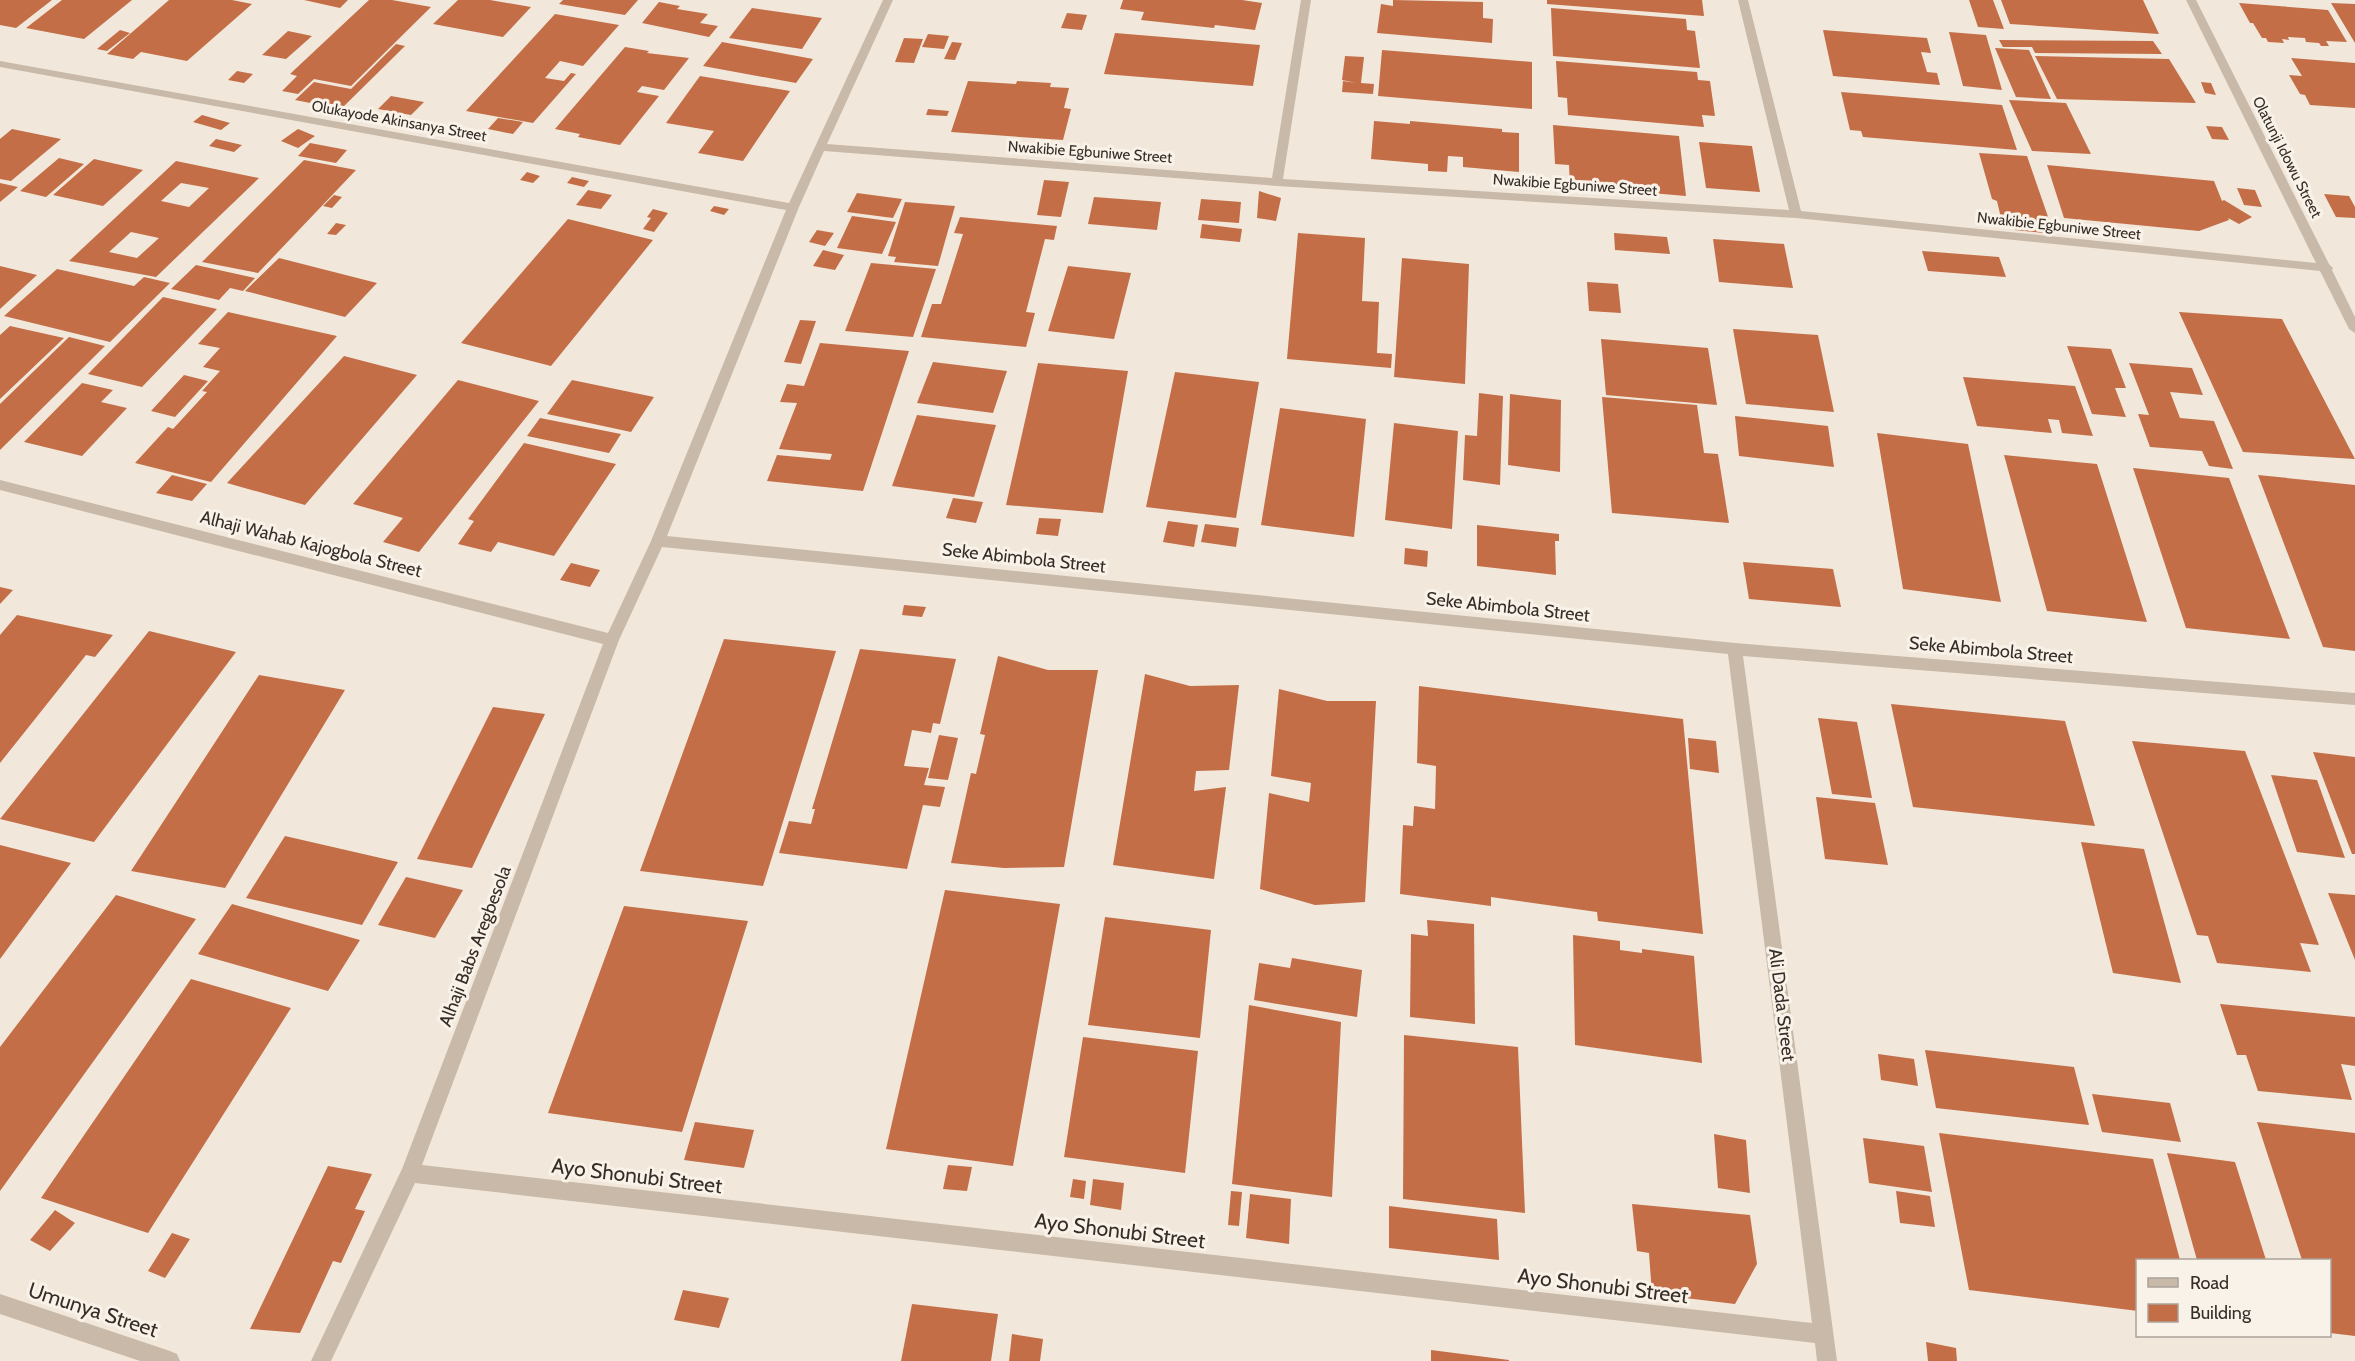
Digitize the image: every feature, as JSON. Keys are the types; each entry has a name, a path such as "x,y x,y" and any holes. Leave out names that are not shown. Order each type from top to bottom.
{"street":[{"name":"Alhaji Babs Aregbesola","path":"321,1361 410,1173 612,640 658,541 793,207 888,0"},
{"path":"1277,182 1306,0"},
{"path":"1743,0 1796,214"},
{"name":"Olatunji Idowu Street","path":"2191,0 2355,329"},
{"name":"Olukayode Akinsanya Street","path":"0,64 793,207"},
{"name":"Nwakibie Egbuniwe Street","path":"820,147 1277,182 1796,214 2326,268"},
{"name":"Alhaji Wahab Kajogbola Street","path":"0,485 612,640"},
{"name":"Seke Abimbola Street","path":"658,541 1736,649 2355,699"},
{"name":"Ali Dada Street","path":"1736,649 1827,1361"},
{"name":"Ayo Shonubi Street","path":"410,1173 1824,1334"},
{"name":"Umunya Street","path":"0,1304 170,1361"}],"building":[{"path":"0,0 52,0 16,28 0,25"},
{"path":"62,0 132,0 84,39 26,28"},
{"path":"169,0 232,0 252,4 187,61 141,52 133,59 107,54"},
{"path":"304,0 348,0 340,8"},
{"path":"369,0 392,0 431,7 351,86 314,79 298,94 282,91 297,76 290,74"},
{"path":"458,0 490,0 531,7 503,37 433,24"},
{"path":"563,0 638,0 625,15 559,4"},
{"path":"1123,0 1242,0 1262,3 1255,30 1141,20 1144,12 1120,9"},
{"path":"1393,0 1483,2 1483,18 1493,19 1492,43 1377,33 1381,4 1393,6"},
{"path":"1547,0 1702,0 1704,16 1547,4"},
{"path":"1969,0 1993,0 2004,29 1978,27"},
{"path":"2001,0 2143,0 2159,34 2010,24"},
{"path":"659,2 680,6 677,9 708,14 700,23 718,26 709,37 642,23"},
{"path":"2239,3 2328,10 2347,42 2326,41 2329,46 2321,46 2319,43 2306,42 2305,38 2288,37 2289,40 2282,39 2284,43 2268,42 2266,38 2262,38 2253,23 2250,23"},
{"path":"2331,3 2355,4 2355,43"},
{"path":"752,8 822,18 802,49 729,38"},
{"path":"1551,8 1686,19 1687,30 1695,31 1700,68 1553,56"},
{"path":"1067,13 1087,15 1082,30 1061,28"},
{"path":"555,14 619,25 583,66 560,61 545,78 564,81 571,73 576,74 533,123 466,111"},
{"path":"120,30 130,33 107,51 97,49"},
{"path":"1823,30 1927,38 1931,53 1921,52 1927,72 1937,73 1940,85 1833,76"},
{"path":"288,31 312,36 286,59 262,55"},
{"path":"1949,32 1986,35 2002,90 1963,86"},
{"path":"1115,33 1260,45 1253,86 1104,74"},
{"path":"928,34 949,36 944,49 922,47"},
{"path":"904,38 923,39 914,63 895,62"},
{"path":"1999,40 2153,41 2162,54 2035,53 2032,47 2003,47"},
{"path":"722,42 813,59 796,83 703,66"},
{"path":"952,42 962,43 955,60 944,59"},
{"path":"396,44 405,46 341,109 295,100 314,82 351,89"},
{"path":"625,47 649,51 647,53 689,58 664,90 642,86 637,92 659,96 620,145 578,137 580,134 555,129"},
{"path":"1995,48 2029,50 2051,99 2016,97"},
{"path":"1382,50 1532,62 1532,109 1378,96"},
{"path":"1345,56 1364,57 1361,83 1374,84 1373,94 1342,92 1343,81 1356,83 1342,80"},
{"path":"2035,56 2169,59 2196,103 2057,99"},
{"path":"2291,58 2355,63 2355,108 2310,105 2305,95 2300,94 2289,75 2302,76"},
{"path":"1556,61 1697,72 1698,80 1710,81 1715,116 1702,115 1704,127 1568,115 1567,98 1558,97"},
{"path":"237,71 253,74 244,83 228,80"},
{"path":"700,76 790,91 743,161 698,153 714,131 666,123"},
{"path":"968,81 1016,84 1017,81 1051,83 1050,87 1069,88 1064,108 1071,109 1063,140 951,132"},
{"path":"2201,82 2211,83 2216,95 2205,93"},
{"path":"1841,92 2002,105 2017,150 1863,137 1861,131 1850,130"},
{"path":"391,96 424,102 411,115 378,109"},
{"path":"2009,100 2066,103 2091,154 2032,151"},
{"path":"928,109 949,111 947,116 926,115"},
{"path":"202,115 230,123 221,130 193,122"},
{"path":"498,118 523,122 513,134 488,129"},
{"path":"1374,121 1410,124 1410,121 1502,129 1502,132 1519,133 1519,172 1463,167 1463,157 1448,156 1447,172 1428,171 1428,164 1371,159"},
{"path":"1553,125 1679,136 1686,196 1570,186 1569,165 1555,164"},
{"path":"2206,126 2222,127 2229,140 2212,139"},
{"path":"12,129 61,139 11,181 0,179 0,139"},
{"path":"298,129 315,136 298,148 281,141"},
{"path":"216,139 242,145 234,152 209,146"},
{"path":"1699,142 1752,146 1760,192 1706,188"},
{"path":"310,143 347,150 336,163 298,156"},
{"path":"1979,153 2027,156 2054,234 2015,230 2013,219 2001,218 1997,201 1992,199"},
{"path":"59,158 84,164 46,197 20,191"},
{"path":"94,159 143,170 103,206 53,195"},
{"path":"304,160 356,170 258,273 202,262"},
{"path":"176,161 259,178 156,277 69,261","holes":["181,183 209,188 189,207 161,201","131,232 159,238 137,258 109,252"]},
{"path":"2047,165 2214,181 2222,201 2224,200 2252,217 2239,224 2228,218 2229,220 2199,231 2064,218"},
{"path":"527,172 540,176 533,183 520,180"},
{"path":"572,177 589,181 584,187 567,183"},
{"path":"1044,180 1069,182 1061,217 1037,215"},
{"path":"0,183 18,187 0,202"},
{"path":"2237,188 2255,190 2262,207 2244,205"},
{"path":"588,190 612,195 601,209 576,205"},
{"path":"1259,191 1281,198 1276,221 1257,218"},
{"path":"857,193 902,199 893,218 847,212"},
{"path":"2324,194 2349,196 2355,207 2355,218 2336,217"},
{"path":"334,195 342,197 332,208 323,206"},
{"path":"1094,197 1161,202 1157,230 1088,224"},
{"path":"1201,199 1241,202 1239,223 1198,220"},
{"path":"905,202 955,206 938,266 894,262 896,257 888,256"},
{"path":"714,206 729,209 724,215 710,211"},
{"path":"653,209 668,213 654,232 643,229 651,218 647,217"},
{"path":"852,216 896,222 882,254 837,248"},
{"path":"960,217 1057,226 1054,240 1045,239 1026,312 1035,313 1026,347 921,337 932,304 941,304 963,234 954,233"},
{"path":"568,219 653,240 551,366 461,343"},
{"path":"336,223 346,225 336,235 327,234"},
{"path":"1202,224 1242,229 1240,242 1200,238"},
{"path":"817,230 834,233 825,246 809,242"},
{"path":"1298,233 1365,238 1362,301 1379,302 1377,353 1392,354 1391,368 1287,359"},
{"path":"1614,233 1667,237 1670,254 1615,250"},
{"path":"1713,239 1784,244 1793,288 1719,282"},
{"path":"823,250 844,255 835,270 813,266"},
{"path":"1922,251 1999,257 2006,277 1928,271"},
{"path":"279,258 377,283 345,317 245,291"},
{"path":"1402,258 1469,264 1465,384 1394,377"},
{"path":"871,263 936,269 913,337 845,331"},
{"path":"196,265 255,278 243,291 230,288 219,300 171,289"},
{"path":"0,266 37,275 0,309"},
{"path":"1068,266 1131,273 1114,339 1048,331"},
{"path":"57,269 134,286 144,277 170,283 110,342 4,316"},
{"path":"1587,282 1618,284 1621,313 1589,311"},
{"path":"163,297 217,309 142,387 88,374"},
{"path":"228,312 337,336 211,482 135,463 168,427 173,429 207,392 202,391 220,371 203,367 220,348 198,344"},
{"path":"2179,312 2282,319 2355,459 2243,452"},
{"path":"800,320 816,321 801,364 784,362"},
{"path":"10,326 64,338 0,399 0,335"},
{"path":"1733,329 1818,335 1834,412 1746,404"},
{"path":"69,337 105,346 0,450 0,404"},
{"path":"1601,339 1708,348 1717,405 1606,395"},
{"path":"820,343 909,351 863,491 767,481 777,455 830,460 832,454 779,449 797,403 780,402 787,384 804,386"},
{"path":"2067,346 2111,349 2126,388 2115,388 2126,417 2092,414"},
{"path":"344,356 417,375 305,505 227,483"},
{"path":"933,362 1007,371 993,413 917,403"},
{"path":"1038,363 1128,371 1103,513 1006,505"},
{"path":"2129,363 2192,368 2203,395 2170,392 2180,418 2214,421 2233,469 2209,466 2202,451 2150,447 2138,414 2149,415"},
{"path":"1175,372 1259,382 1236,518 1146,507"},
{"path":"184,375 208,381 175,417 151,411"},
{"path":"1963,377 2075,386 2093,436 2062,433 2059,420 2048,419 2052,433 1977,426"},
{"path":"458,380 539,401 419,552 383,542 403,518 353,504"},
{"path":"572,380 654,397 631,432 547,414"},
{"path":"82,383 113,390 101,402 127,408 82,456 24,442"},
{"path":"1479,393 1503,396 1500,485 1463,480 1465,435 1477,436"},
{"path":"1510,394 1561,400 1560,472 1508,465"},
{"path":"1602,397 1697,405 1704,453 1718,454 1729,523 1612,513"},
{"path":"1280,408 1366,419 1354,537 1261,525"},
{"path":"917,415 996,425 974,497 892,486"},
{"path":"1735,416 1828,426 1834,467 1739,456"},
{"path":"540,418 621,434 609,453 527,436"},
{"path":"1394,423 1458,431 1452,529 1385,520"},
{"path":"1877,433 1968,444 2001,602 1903,589"},
{"path":"524,443 616,464 554,556 498,542 491,552 458,544 474,521 468,519"},
{"path":"2004,455 2097,464 2147,622 2047,611"},
{"path":"2133,468 2229,478 2290,639 2186,628"},
{"path":"172,475 207,484 192,501 156,493"},
{"path":"2258,475 2355,485 2355,651 2323,647"},
{"path":"953,498 983,502 976,523 946,518"},
{"path":"1039,518 1061,519 1058,536 1036,534"},
{"path":"1168,521 1198,525 1194,547 1163,542"},
{"path":"1205,524 1239,528 1236,547 1201,542"},
{"path":"1477,525 1559,534 1559,541 1555,541 1556,575 1477,566"},
{"path":"1405,548 1428,551 1427,567 1404,564"},
{"path":"1743,562 1833,569 1841,607 1749,599"},
{"path":"571,563 600,570 590,587 560,580"},
{"path":"0,587 13,590 0,604"},
{"path":"904,605 926,607 922,617 902,615"},
{"path":"17,615 113,635 95,657 86,655 0,763 0,635"},
{"path":"149,631 236,652 94,842 0,819"},
{"path":"724,639 836,651 763,886 640,871"},
{"path":"860,649 956,659 940,724 933,723 931,733 912,730 904,766 929,768 924,785 945,787 940,807 923,805 907,869 779,853 789,821 811,824 815,809 812,809"},
{"path":"998,656 1048,670 1098,670 1064,867 1004,868 951,863 971,773 976,774 985,735 980,734"},
{"path":"1145,674 1190,686 1239,685 1229,770 1196,771 1194,791 1226,787 1214,879 1113,865"},
{"path":"259,675 345,690 225,888 131,871"},
{"path":"1419,686 1683,719 1703,934 1598,921 1597,912 1491,897 1491,906 1400,894 1403,825 1413,826 1414,806 1435,809 1436,766 1417,763"},
{"path":"1279,689 1327,701 1376,701 1365,902 1315,905 1260,889 1269,793 1309,802 1311,783 1271,776"},
{"path":"1891,704 2065,721 2095,826 1913,807"},
{"path":"493,707 545,714 472,868 417,859"},
{"path":"1818,718 1857,722 1872,798 1832,794"},
{"path":"939,735 958,738 948,780 928,778"},
{"path":"1688,738 1716,741 1719,773 1690,769"},
{"path":"2132,741 2245,751 2319,945 2300,943 2311,972 2217,963 2208,936 2197,935"},
{"path":"2313,752 2355,757 2355,854 2352,854"},
{"path":"2271,775 2317,780 2345,858 2297,852"},
{"path":"1816,797 1875,803 1888,865 1825,859"},
{"path":"285,836 398,862 362,925 246,898"},
{"path":"2081,842 2144,849 2181,983 2113,973"},
{"path":"0,845 71,863 0,959"},
{"path":"406,877 463,890 435,938 378,925"},
{"path":"945,890 1060,904 1013,1166 886,1149"},
{"path":"2328,893 2355,895 2355,960"},
{"path":"116,895 196,919 0,1191 0,1047"},
{"path":"232,904 360,940 328,991 198,954"},
{"path":"624,906 748,921 682,1132 548,1113"},
{"path":"1105,917 1211,930 1200,1038 1088,1025"},
{"path":"1427,920 1474,924 1475,1024 1410,1017 1411,934 1428,936"},
{"path":"1573,935 1620,941 1620,950 1642,953 1642,949 1694,956 1702,1063 1575,1045"},
{"path":"1292,958 1362,970 1357,1017 1254,1000 1259,963 1290,968"},
{"path":"191,979 291,1008 148,1233 41,1198"},
{"path":"2220,1004 2355,1017 2355,1066 2341,1064 2352,1100 2258,1091 2246,1055 2237,1055"},
{"path":"1249,1005 1341,1022 1332,1197 1232,1184"},
{"path":"1404,1035 1518,1047 1525,1213 1403,1199"},
{"path":"1083,1037 1198,1051 1185,1173 1064,1157"},
{"path":"1925,1050 2074,1067 2089,1125 1936,1108"},
{"path":"1878,1054 1914,1059 1918,1086 1881,1080"},
{"path":"2092,1094 2170,1103 2181,1142 2102,1132"},
{"path":"695,1122 754,1130 744,1168 684,1160"},
{"path":"2257,1122 2355,1133 2355,1336 2331,1333 2331,1259 2302,1259"},
{"path":"1939,1133 2153,1159 2180,1259 2136,1259 2136,1311 1969,1290"},
{"path":"1714,1134 1746,1140 1750,1193 1718,1188"},
{"path":"1863,1138 1924,1146 1932,1192 1869,1183"},
{"path":"2167,1153 2235,1162 2266,1259 2197,1259"},
{"path":"948,1165 972,1167 967,1191 943,1189"},
{"path":"328,1166 372,1174 355,1209 365,1211 341,1263 333,1261 300,1333 250,1329"},
{"path":"1073,1179 1086,1181 1084,1199 1070,1197"},
{"path":"1093,1179 1124,1183 1121,1210 1090,1205"},
{"path":"1231,1191 1242,1192 1239,1226 1228,1225"},
{"path":"1896,1191 1930,1196 1935,1227 1900,1223"},
{"path":"1250,1194 1291,1199 1289,1244 1246,1238"},
{"path":"1632,1204 1750,1215 1757,1264 1735,1304 1652,1294 1649,1253 1637,1251"},
{"path":"1389,1206 1497,1219 1499,1260 1389,1248"},
{"path":"55,1210 75,1223 50,1251 30,1240"},
{"path":"172,1233 190,1239 165,1278 148,1271"},
{"path":"683,1290 729,1298 719,1328 674,1320"},
{"path":"912,1304 998,1314 991,1361 901,1361"},
{"path":"1012,1334 1043,1339 1040,1361 1009,1361"},
{"path":"1926,1342 1956,1348 1957,1361 1928,1361"},
{"path":"1431,1350 1509,1360 1509,1361 1431,1361"}]}
